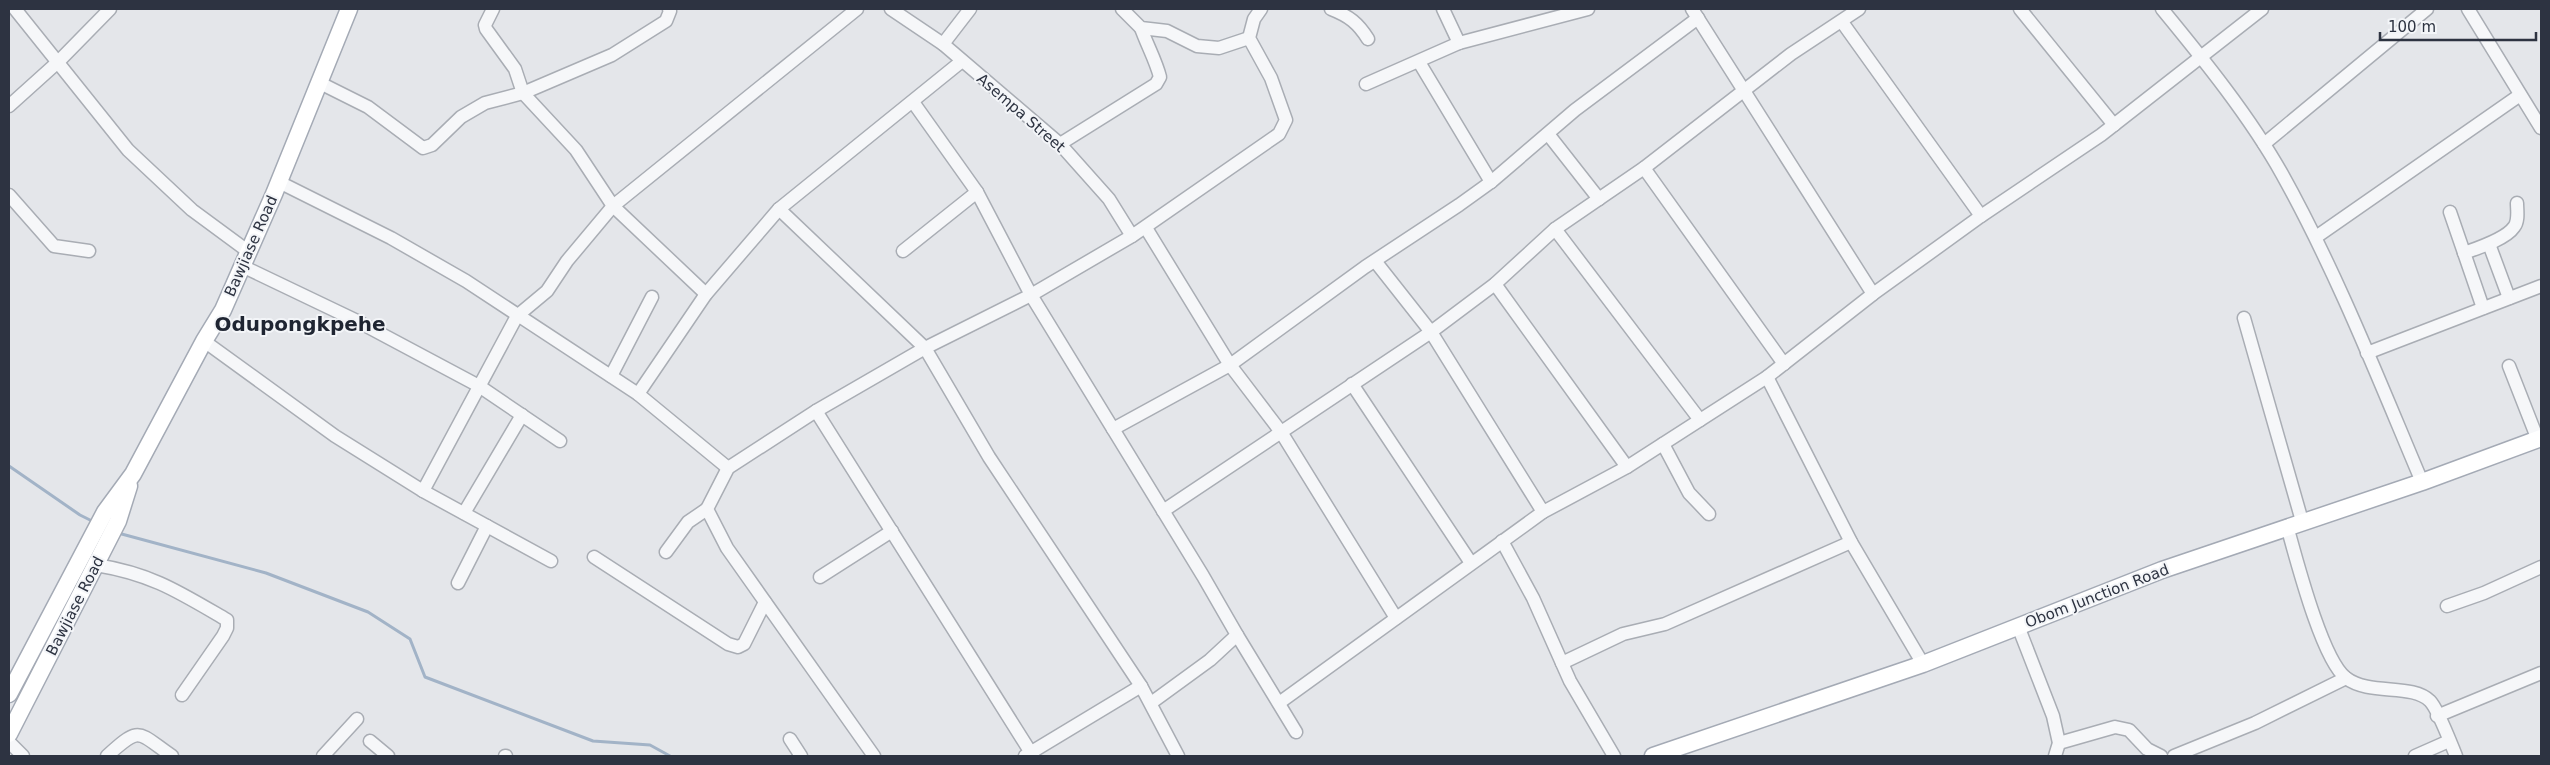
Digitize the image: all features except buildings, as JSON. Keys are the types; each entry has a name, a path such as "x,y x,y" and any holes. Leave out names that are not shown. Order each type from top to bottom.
{"main road":[{"name":"Bawjiase Road","path":"9,734 107,545 112,516 133,474 223,310 279,182 350,9"},
{"name":"Obom Junction Road","path":"1653,756 1923,664 2162,570 2422,482 2539,439"},
{"name":"Bawjiase Road","path":"9,694 93,533 112,516"}],"street":[{"path":"15,9 59,61 128,150 245,259 479,386 560,442"},
{"path":"9,106 59,61 110,9"},
{"path":"493,9 485,25 486,29 515,70 522,93 576,150 613,206 706,294"},
{"path":"320,83 368,107 423,148 432,145 462,116 485,103 522,93 612,55 666,21 669,9"},
{"path":"423,491 517,316 546,291 613,206 857,9"},
{"name":"Asempa Street","path":"891,9 943,44 1060,144 1109,199 1132,236"},
{"path":"943,44 970,9"},
{"path":"1060,144 1156,84 1160,77 1158,67 1150,54 1141,28 1122,9"},
{"path":"666,552 688,522 706,509 728,468 816,411 925,348 1031,295 1146,228 1278,134 1286,120 1271,78 1249,38 1254,19 1260,9"},
{"path":"1331,9 1347,15 1359,24 1368,39"},
{"path":"1443,9 1459,43"},
{"path":"1366,84 1459,43 1588,9"},
{"path":"1163,511 1432,332 1495,284 1555,228 1644,168 1791,54 1859,9"},
{"path":"2020,9 2114,125"},
{"path":"2162,9 2202,57 2264,144 2316,237 2329,262 2422,482"},
{"path":"1279,703 1543,512 1626,467 1767,377 1873,294 1980,216 2114,125 2262,9"},
{"path":"2264,144 2427,9"},
{"path":"2468,9 2541,128"},
{"path":"1113,429 1230,365 1375,261 1491,182 1575,110 1695,13 1873,294"},
{"path":"1842,22 1980,216"},
{"path":"1141,28 1167,31 1197,46 1218,48 1249,38"},
{"path":"638,394 706,294 779,209 962,61"},
{"path":"1418,62 1491,182"},
{"path":"2316,237 2520,95"},
{"path":"913,102 977,192 1031,295 1296,732"},
{"path":"1548,134 1599,199"},
{"path":"1644,168 1784,364"},
{"path":"279,182 391,238 466,281 638,394 728,468"},
{"path":"903,251 977,192"},
{"path":"10,198 54,246 89,251"},
{"path":"2464,253 2489,244 2514,227 2517,203"},
{"path":"779,209 925,348 989,457 1152,703 1178,756"},
{"path":"2450,212 2483,308"},
{"path":"1146,228 1230,365 1281,432 1396,618"},
{"path":"1555,228 1700,420"},
{"path":"2489,244 2509,298"},
{"path":"1375,261 1432,332 1543,512"},
{"path":"1495,284 1626,467"},
{"path":"2367,353 2541,286"},
{"path":"610,376 652,297"},
{"path":"2244,318 2294,524 2309,603 2336,666 2346,678 2362,686 2420,694 2431,702 2456,756"},
{"path":"204,342 335,436 423,491 551,561"},
{"path":"2509,366 2539,439"},
{"path":"1767,377 1851,542 1923,664"},
{"path":"1352,384 1471,563"},
{"path":"816,411 1030,755 1141,686"},
{"path":"464,513 522,414"},
{"path":"1663,444 1689,493 1709,514"},
{"path":"706,509 727,548 874,756"},
{"path":"458,583 487,526"},
{"path":"820,577 892,531"},
{"path":"1502,541 1533,598 1562,664 1614,756"},
{"path":"1562,664 1624,634 1665,624 1851,542"},
{"path":"594,557 728,644 738,647 744,644 765,602"},
{"path":"96,565 135,572 162,582 227,620 224,636 182,695"},
{"path":"2447,606 2484,593 2541,567"},
{"path":"2018,626 2053,716 2058,751 2115,727 2129,730 2147,750 2161,756"},
{"path":"1152,703 1210,660 1237,635"},
{"path":"2438,716 2541,673"},
{"path":"2174,756 2255,723 2346,678"},
{"path":"323,756 357,719"},
{"path":"107,756 129,736 135,734 142,736 172,756"},
{"path":"790,738 801,756"},
{"path":"370,741 388,756"},
{"path":"2415,756 2449,741"},
{"path":"9,742 23,756"}],"waterway":[{"path":"9,466 80,515 94,522"},
{"path":"118,533 266,573 368,612 410,639 425,677 593,741 650,745 670,756"}],"district":[{"name":"Odupongkpehe","path":"300,324"}]}
